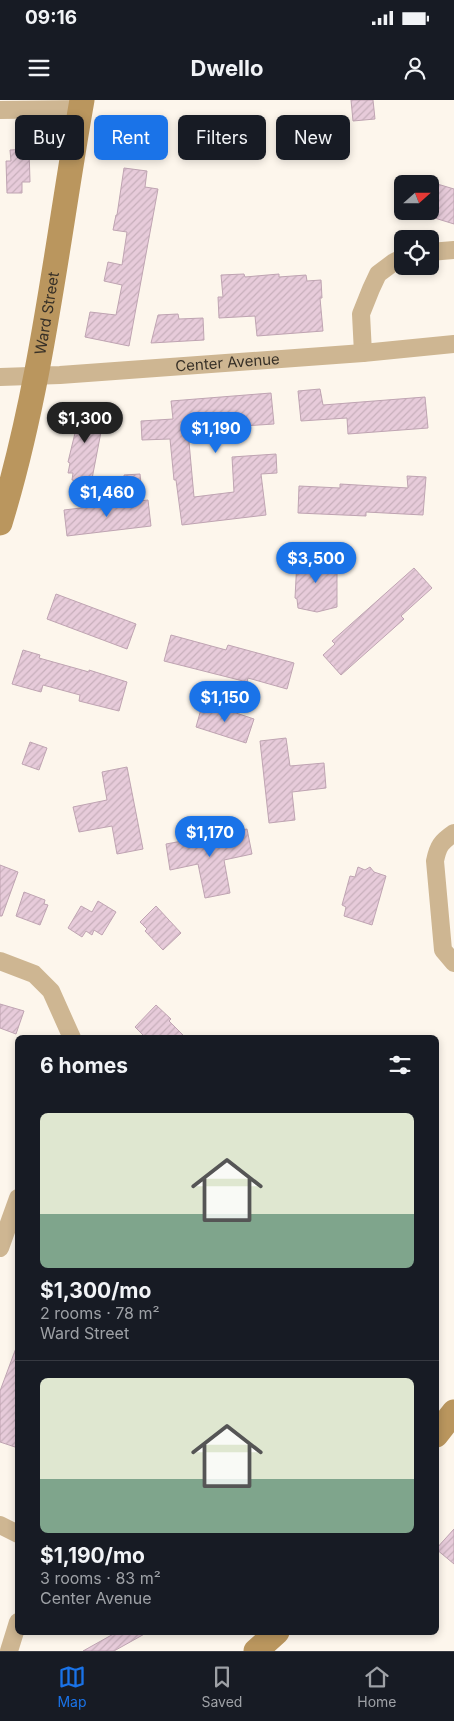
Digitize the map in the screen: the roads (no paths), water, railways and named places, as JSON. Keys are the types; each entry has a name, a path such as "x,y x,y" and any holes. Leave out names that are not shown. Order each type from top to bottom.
{"main road":[{"name":"Ward Street","path":"0,523 14,479 36,377 81,104"},
{"path":"439,1431 454,1412"},
{"path":"256,1651 274,1635"}],"street":[{"path":"0,110 81,104"},
{"path":"439,251 454,250"},
{"path":"363,353 361,314 378,274 394,262"},
{"name":"Center Avenue","path":"0,377 36,377 363,353 454,344"},
{"path":"454,833 444,839 438,847 435,861 443,950 454,963"},
{"path":"0,961 34,974 51,991 71,1035"},
{"path":"0,1248 15,1206"},
{"path":"0,1525 15,1532"},
{"path":"10,1651 15,1633"}]}
